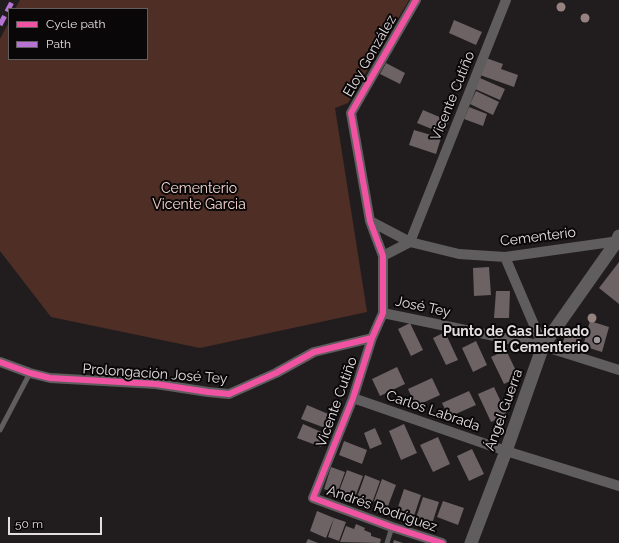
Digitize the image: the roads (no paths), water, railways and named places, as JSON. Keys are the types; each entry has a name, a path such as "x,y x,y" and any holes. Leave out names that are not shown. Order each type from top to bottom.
{"street":[{"name":"Eloy González","path":"370,221 351,113 416,0"},
{"name":"Vicente Cutiño","path":"410,242 506,0"},
{"name":"Cementerio","path":"370,221 410,242 459,254 505,257 618,240"},
{"name":"Vicente Cutiño","path":"313,498 353,398 372,338 383,313 383,256 370,221"},
{"name":"Ángel Guerra","path":"471,543 544,346 618,240"},
{"path":"383,256 410,242"},
{"path":"505,257 544,346"},
{"name":"José Tey","path":"383,313 544,346 619,370"},
{"name":"Prolongación José Tey","path":"0,362 30,373 50,378 156,384 229,394 276,373 314,352 372,338"},
{"name":"Carlos Labrada","path":"353,398 506,451 619,486"},
{"name":"Andrés Rodríguez","path":"313,498 392,527 442,543"}],"lane":[{"path":"0,430 30,373"},
{"path":"387,543 392,527"}],"place":[{"name":"Punto de Gas Licuado El Cementerio","path":"597,340"}],"park label":[{"name":"Cementerio Vicente Garcia","path":"199,198"}]}
